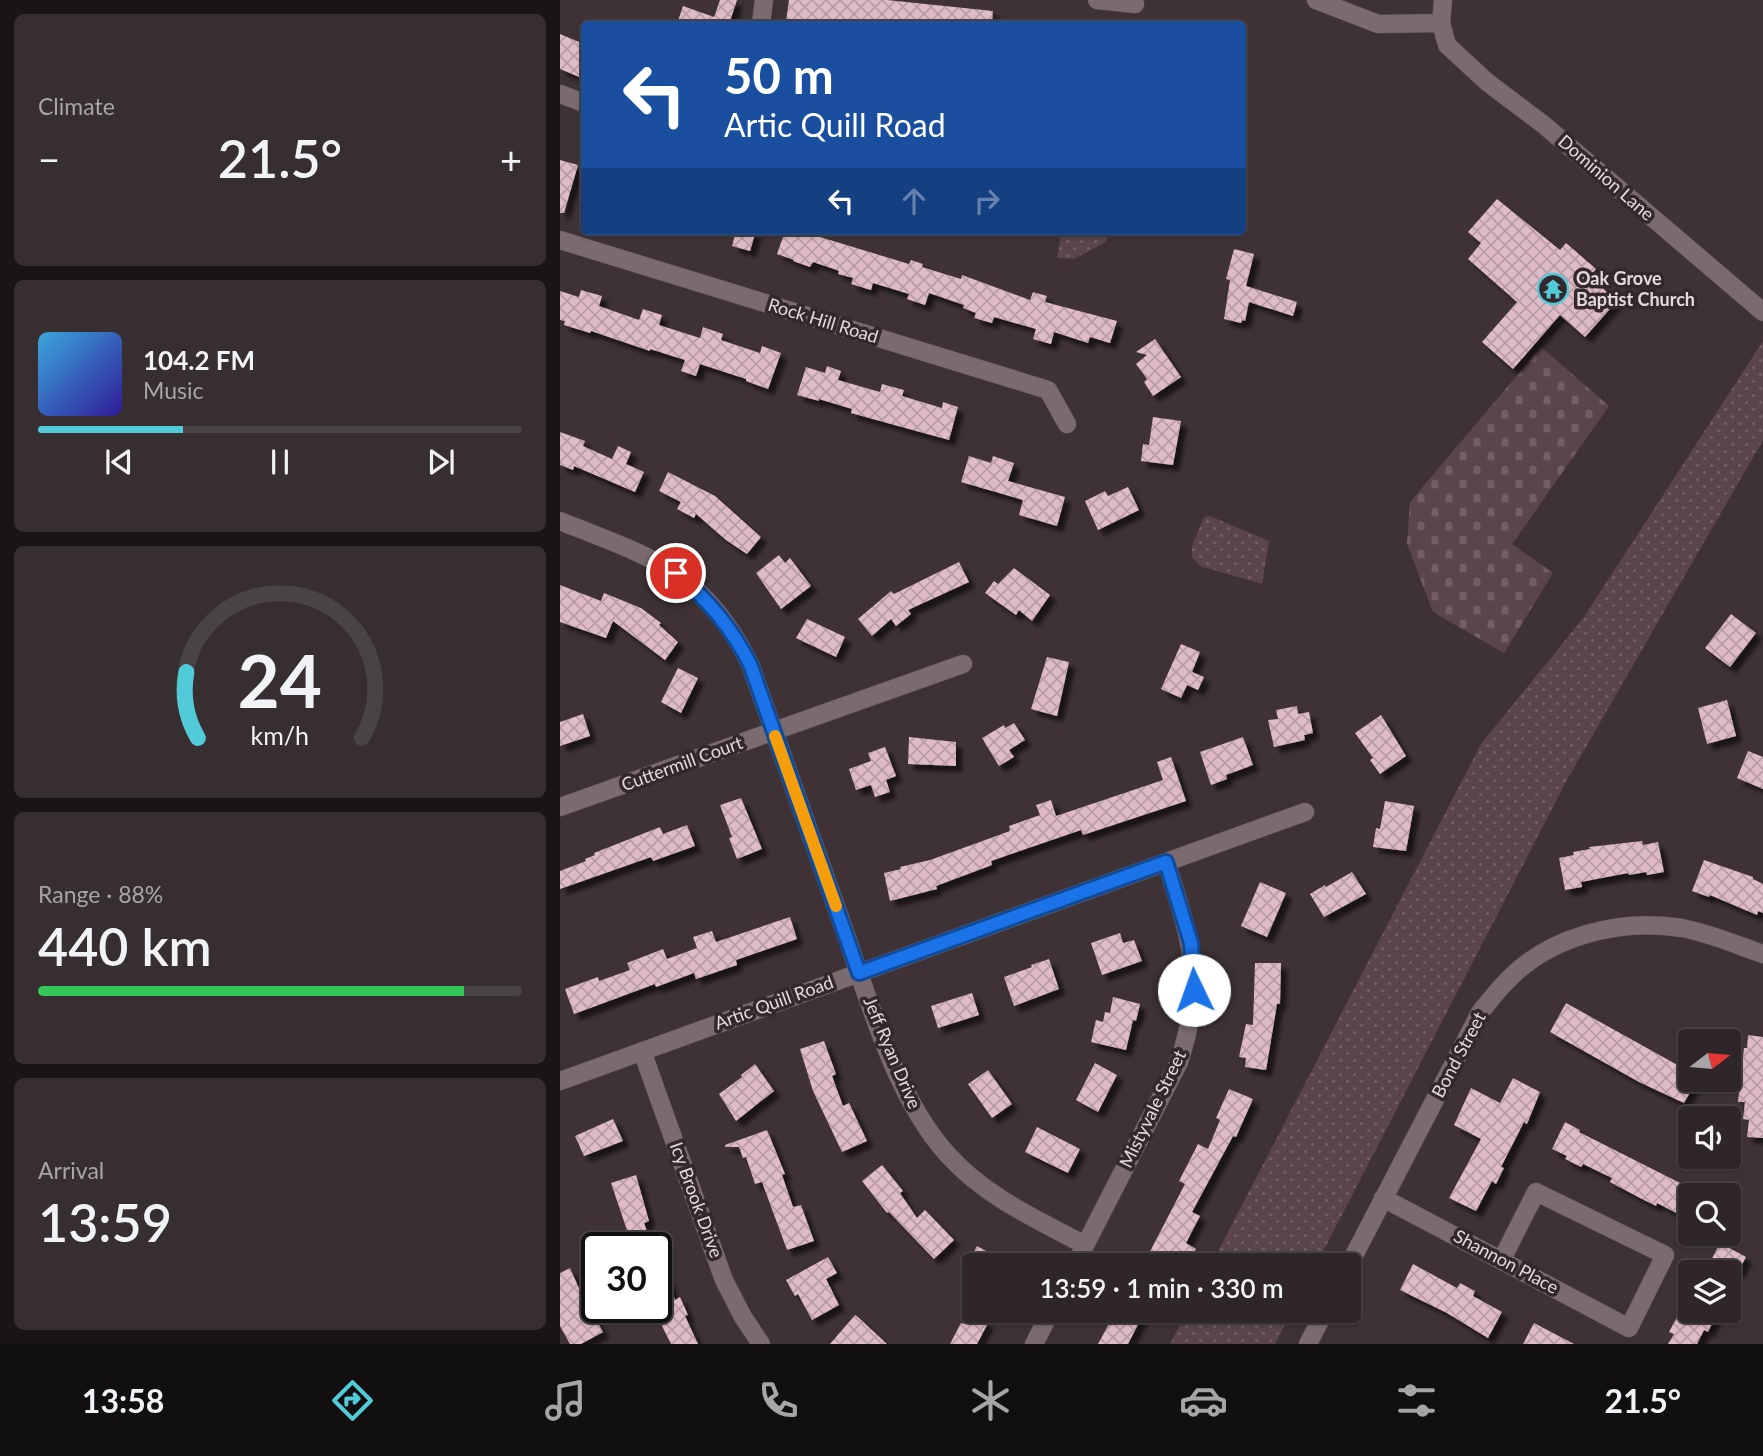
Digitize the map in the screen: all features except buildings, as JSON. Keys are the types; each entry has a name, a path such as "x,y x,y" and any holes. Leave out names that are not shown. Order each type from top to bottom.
{"street":[{"path":"761,21 764,0"},
{"path":"1097,0 1135,4"},
{"path":"1316,0 1378,24 1441,23 1443,0"},
{"name":"Dominion Lane","path":"1441,23 1447,45 1487,82 1544,125 1763,312"},
{"path":"560,94 581,102"},
{"name":"Rock Hill Road","path":"560,240 1048,390 1068,424"},
{"name":"Jeff Ryan Drive","path":"560,521 648,556 701,593 720,615 750,664 859,973 905,1093 924,1125 973,1180 1002,1201 1085,1245"},
{"name":"Cuttermill Court","path":"560,807 963,664"},
{"name":"Artic Quill Road","path":"560,1081 1305,812"},
{"name":"Mistyvale Street","path":"1081,1253 1179,1062 1188,1034 1194,975 1191,943 1166,862"},
{"name":"Bond Street","path":"1355,1253 1481,1011 1506,981 1529,962 1559,945 1620,926 1682,929 1763,954"},
{"name":"Icy Brook Drive","path":"642,1051 724,1280 761,1344"},
{"name":"Shannon Place","path":"1383,1198 1629,1328 1665,1255 1536,1192 1502,1259"},
{"path":"1034,1344 1045,1323"},
{"path":"1308,1344 1319,1323"}],"green space":[{"path":"1061,235 1107,235 1106,242 1074,259 1057,258"},
{"path":"1763,341 1763,440 1568,778 1322,1253 1217,1253 1481,744 1584,617"},
{"path":"1541,347 1609,406 1512,544 1553,573 1504,653 1433,612 1407,544 1410,502"},
{"path":"1210,516 1269,541 1262,584 1200,566 1192,557 1192,546 1204,517"},
{"path":"1181,1323 1286,1323 1275,1344 1170,1344"}],"slow traffic":[{"path":"775,736 836,906"}],"place":[{"name":"Oak Grove Baptist Church","path":"1553,289"}],"route":[{"path":"676,573 701,593 720,615 750,664 859,973 1166,862 1191,943 1194,990"}]}
